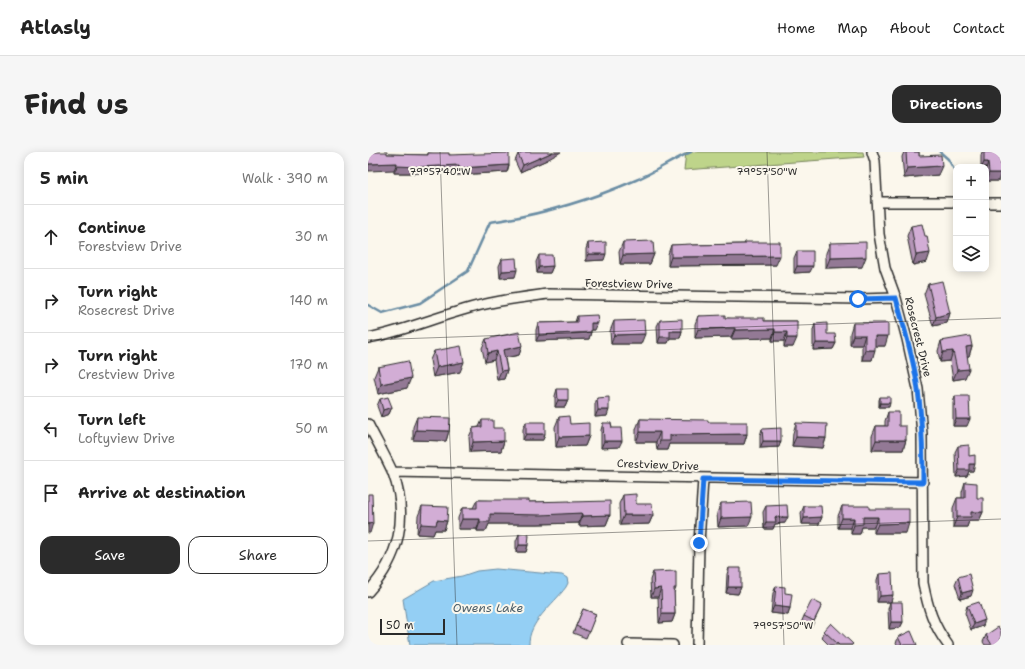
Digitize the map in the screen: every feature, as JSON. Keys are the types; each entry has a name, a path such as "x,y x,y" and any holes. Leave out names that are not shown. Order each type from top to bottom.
{"street":[{"name":"Rosecrest Drive","path":"872,152 875,161 879,234 885,268 896,298 918,389 922,434 923,583 932,619 938,632 948,645"},
{"path":"877,202 953,202"},
{"path":"989,203 1001,203"},
{"name":"Forestview Drive","path":"368,338 403,330 464,309 500,300 548,294 858,299 896,298"},
{"path":"368,424 392,472 400,503 400,521 397,542 391,559 384,572 368,592"},
{"name":"Crestview Drive","path":"392,472 923,482"},
{"path":"697,645 699,543 703,479"},
{"path":"628,644 673,645"}],"green space":[{"path":"686,152 863,152 864,157 684,170"}],"water":[{"name":"Owens Lake","path":"496,569 562,575 567,578 568,583 566,587 537,621 530,637 529,645 410,645 403,599 434,581 462,576 477,571"}],"building":[{"path":"368,152 428,155 428,153 449,153 449,155 509,153 509,165 459,168 459,165 418,167 397,166 397,163 368,164"},
{"path":"523,152 553,152 523,165 518,154"},
{"path":"906,152 919,152 919,156 941,155 942,166 907,168"},
{"path":"984,152 1000,152 1001,173 989,173 989,164 988,162 984,162"},
{"path":"922,224 925,236 927,236 930,253 916,255 911,226"},
{"path":"653,241 654,254 623,255 623,242"},
{"path":"606,242 606,254 589,254 588,243"},
{"path":"745,242 780,242 780,256 671,257 671,245 745,244"},
{"path":"866,242 866,257 830,258 830,243"},
{"path":"797,251 813,251 813,266 797,266"},
{"path":"539,255 552,255 553,266 539,267"},
{"path":"516,258 517,270 502,271 502,259"},
{"path":"942,281 950,313 936,317 928,284"},
{"path":"597,315 598,323 591,323 591,332 539,335 538,323 577,322 577,316"},
{"path":"725,315 725,318 764,318 764,321 797,321 797,338 787,338 787,332 775,332 775,329 698,329 698,316"},
{"path":"682,319 682,331 670,331 670,337 660,337 660,320"},
{"path":"644,320 645,334 614,335 614,321"},
{"path":"827,323 827,334 835,334 836,343 816,343 815,324"},
{"path":"853,323 888,323 888,336 875,336 875,350 865,350 865,335 853,335"},
{"path":"519,332 522,346 503,350 507,370 501,371 497,351 488,353 486,339"},
{"path":"970,336 972,346 966,347 969,369 957,370 953,351 943,352 941,341"},
{"path":"461,346 464,362 437,367 434,351"},
{"path":"408,361 411,378 381,384 378,367"},
{"path":"557,389 568,389 568,400 558,400"},
{"path":"955,396 969,396 970,419 956,419"},
{"path":"388,397 392,407 383,410 380,399"},
{"path":"609,397 609,410 598,410 597,398"},
{"path":"880,397 890,397 890,403 880,403"},
{"path":"888,412 899,412 899,426 906,426 906,440 876,440 876,426 888,426"},
{"path":"569,416 570,424 589,423 589,436 559,437 559,417"},
{"path":"417,417 450,418 449,431 416,430"},
{"path":"640,419 747,422 747,434 670,435 670,441 660,441 660,432 640,432"},
{"path":"482,420 493,420 493,428 504,428 504,441 473,442 473,428 482,427"},
{"path":"526,422 545,422 545,434 526,434"},
{"path":"603,423 611,423 612,428 621,428 622,441 604,441"},
{"path":"796,423 827,424 826,438 796,437"},
{"path":"781,428 781,441 763,441 762,429"},
{"path":"969,445 969,456 975,455 975,464 969,464 969,470 959,470 958,446"},
{"path":"965,482 977,483 977,498 983,498 983,512 971,512 971,517 957,517 957,498 965,498"},
{"path":"368,494 372,494 373,523 368,524"},
{"path":"636,494 636,504 652,504 653,515 624,515 623,495"},
{"path":"477,500 529,500 529,502 610,501 610,515 582,516 582,513 541,515 490,514 490,522 480,522 480,519 462,519 462,508 477,508"},
{"path":"751,502 752,517 721,518 721,503"},
{"path":"787,505 788,517 775,517 776,522 766,522 766,506"},
{"path":"422,506 448,507 447,521 437,520 436,525 421,524"},
{"path":"804,506 821,506 822,517 804,518"},
{"path":"842,506 869,506 869,509 909,509 909,523 878,524 878,517 863,517 863,524 854,525 854,518 842,518"},
{"path":"519,534 529,535 528,545 519,545"},
{"path":"729,568 741,568 741,587 728,587"},
{"path":"676,571 676,588 674,588 675,614 662,614 661,588 654,589 653,572"},
{"path":"892,573 893,595 880,596 879,574"},
{"path":"969,574 973,590 962,593 958,577"},
{"path":"776,586 785,587 785,593 792,594 790,608 774,606"},
{"path":"812,600 822,605 814,621 804,616"},
{"path":"890,602 902,602 903,622 891,622"},
{"path":"979,602 985,620 974,624 967,606"},
{"path":"583,609 596,614 589,632 576,626"},
{"path":"831,623 853,644 852,645 839,645 824,631"},
{"path":"998,627 1001,631 1001,645 992,645 986,635"},
{"path":"911,631 917,645 902,645 898,637"}],"waterway":[{"path":"368,305 382,313 420,303 468,271 490,222 546,211 601,194 643,177 691,152"},
{"path":"940,152 948,159 953,168"}],"route":[{"path":"699,543 703,479 923,482 922,434 918,389 896,298 858,299"}]}
